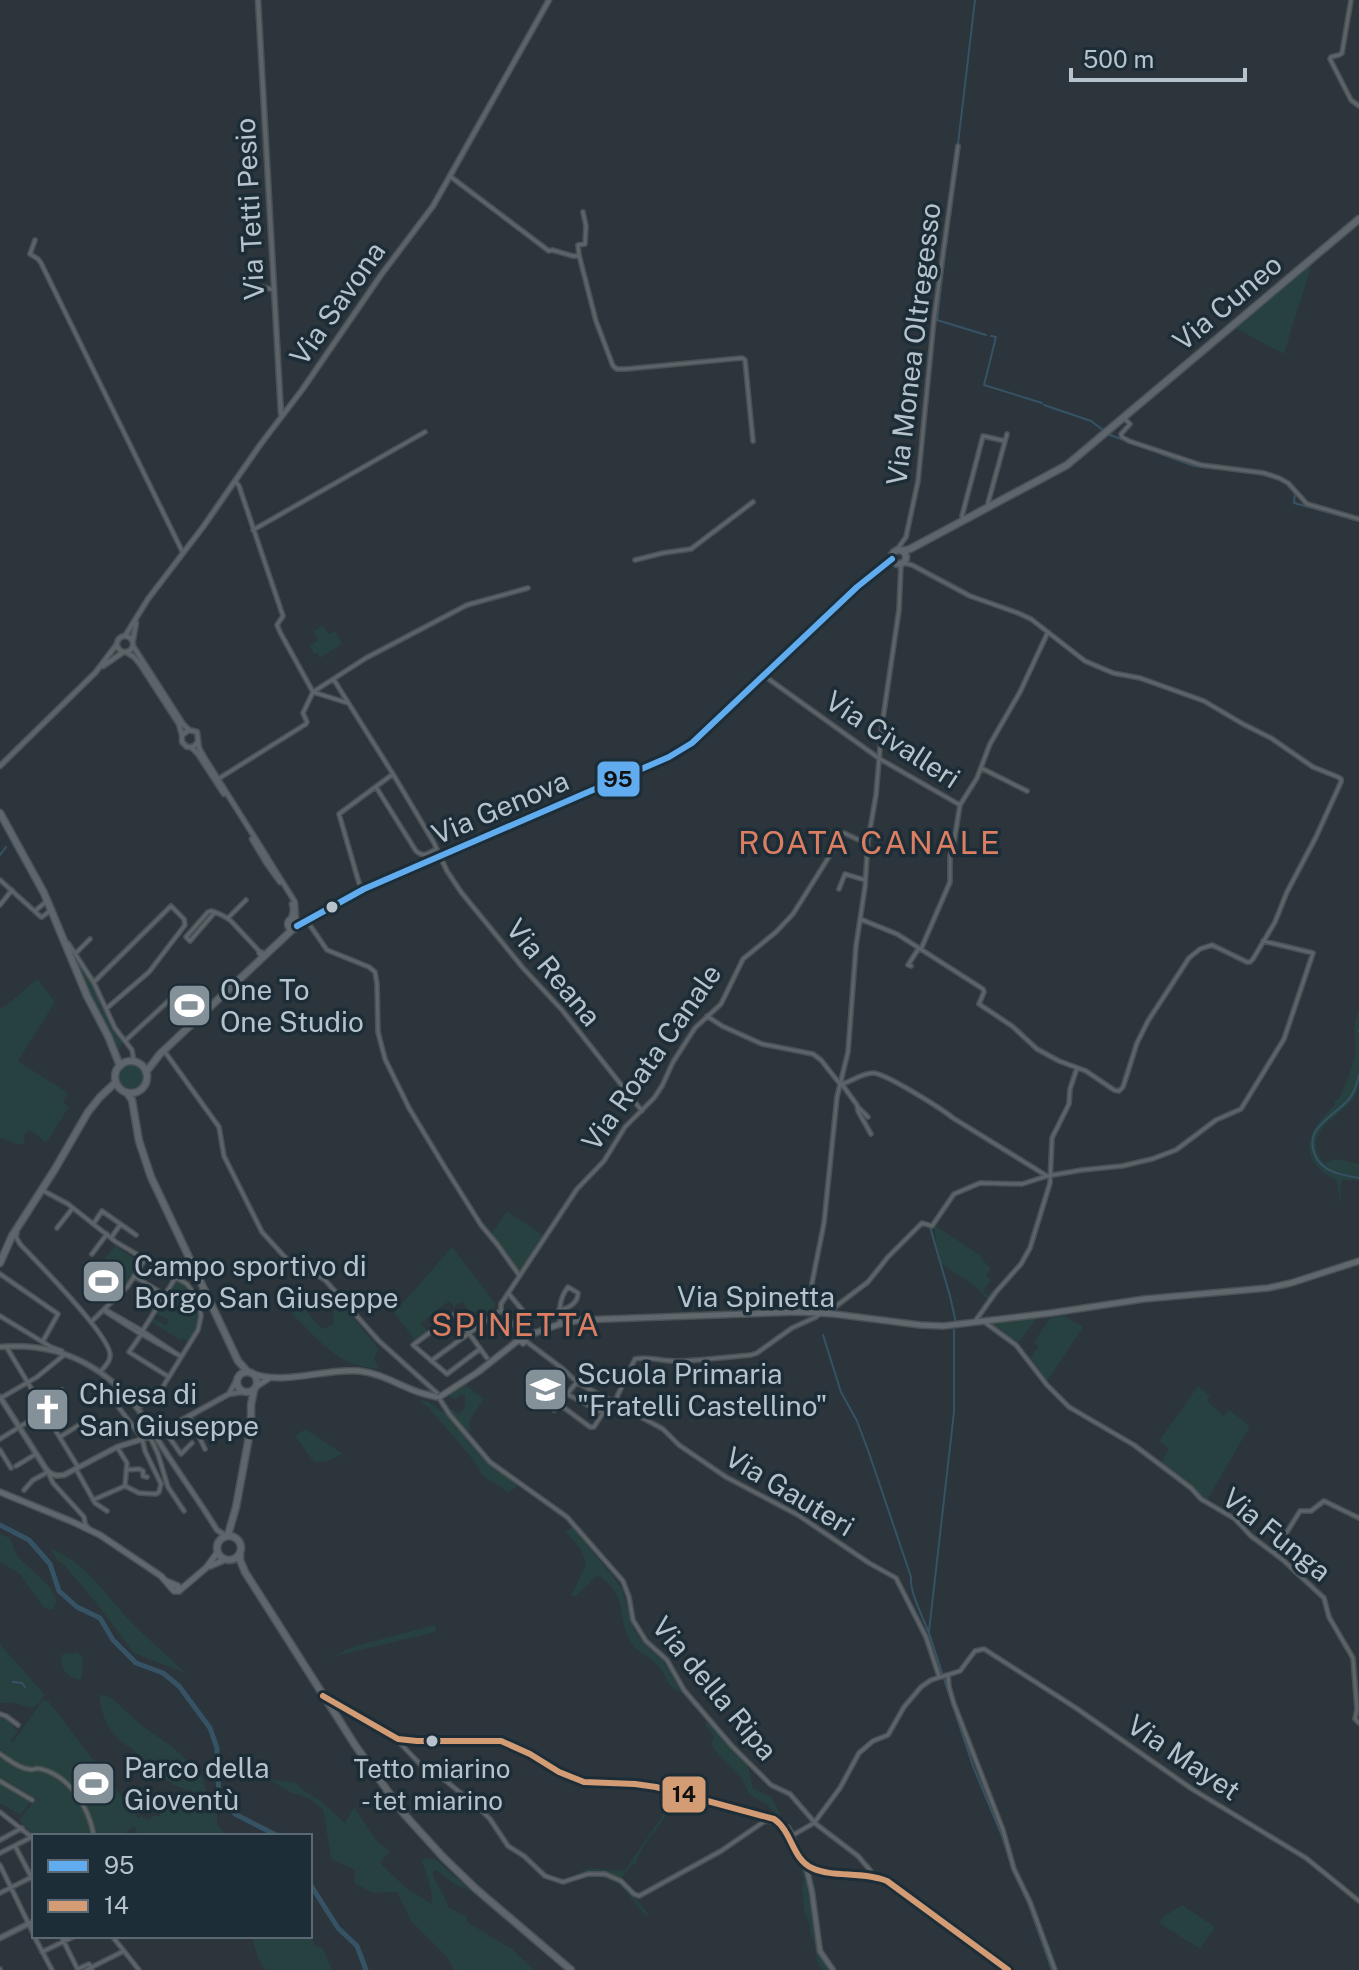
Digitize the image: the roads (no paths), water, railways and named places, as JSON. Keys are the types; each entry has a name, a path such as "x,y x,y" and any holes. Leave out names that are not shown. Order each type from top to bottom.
{"main road":[{"name":"Via Cuneo","path":"990,507 1067,465 1359,219"},
{"name":"Via Genova","path":"294,923 307,921 361,887 609,784 680,751 857,587 901,556 990,507"},
{"path":"0,813 36,877 87,996 108,1036 121,1056 146,1072"},
{"path":"136,1121 136,1102 146,1082 146,1072 162,1052 294,923"},
{"path":"115,1048 120,1066 116,1082 132,1100 139,1141 151,1177 238,1361 257,1381 236,1507 227,1536"},
{"path":"120,1066 162,1052"},
{"path":"0,1263 12,1236 94,1105 116,1082"},
{"path":"94,1105 107,1095 139,1091"},
{"name":"Via Spinetta","path":"438,1395 478,1372 523,1339 560,1324 596,1319 821,1313 931,1326 1160,1297 1268,1288 1359,1261"},
{"path":"238,1361 238,1388 251,1405"},
{"path":"237,1378 251,1373 268,1379 361,1371 438,1395"},
{"path":"243,1392 268,1379"},
{"path":"0,1492 79,1522 177,1587 186,1584 206,1568 217,1553 218,1541 227,1536 237,1538"},
{"path":"236,1507 235,1530 245,1572 323,1696 335,1707 372,1770 404,1814 457,1871 571,1970"},
{"path":"217,1553 245,1572"},
{"path":"206,1568 240,1554"}],"street":[{"name":"Via Tetti Pesio","path":"258,0 282,416"},
{"name":"Via Savona","path":"125,636 148,599 236,482 433,206 549,0"},
{"path":"1351,0 1342,53 1330,59 1349,97 1359,106"},
{"name":"Via Monea Oltregesso","path":"901,556 918,481 934,319 958,146"},
{"path":"451,177 549,251 579,255"},
{"path":"583,212 585,244 578,245 579,255 600,333 615,368 742,358 745,360 753,441"},
{"path":"35,240 30,254 41,263 183,553"},
{"path":"246,287 274,290"},
{"path":"1124,418 1130,424 1121,434 1129,441 1201,465 1279,478 1288,483 1307,504 1359,519"},
{"path":"253,530 425,432"},
{"path":"990,507 988,503 1007,434"},
{"path":"963,521 983,436 1005,441"},
{"path":"236,482 283,616 278,627 313,692 348,703"},
{"path":"635,560 691,549 753,502"},
{"path":"860,919 897,934 983,989 979,1004 1012,1026 1028,1043 1052,1058 1086,1071 1114,1090 1121,1090 1142,1031 1193,954 1212,945 1250,962 1253,959 1275,922 1341,779 1313,767 1271,738 1204,701 1140,678 1113,673 1085,661 1018,613 970,596 901,556"},
{"path":"821,1313 813,1296 812,1283 824,1223 827,1183 848,1052 868,841 898,618 901,556"},
{"path":"218,779 306,724 303,713 313,692 366,658 467,605 528,588"},
{"name":"Via Savona","path":"133,643 138,616"},
{"name":"Via Civalleri","path":"763,675 880,759 960,805 968,795 984,756 1020,692 1048,632"},
{"path":"0,766 95,673 119,639 125,636 133,643 183,724 197,732 204,757 266,859"},
{"path":"95,673 131,650 133,643"},
{"path":"117,644 118,649 134,657 140,664 179,724 183,744 198,754 295,902 294,923"},
{"name":"Via Reana","path":"334,680 461,892 562,1010 642,1111"},
{"path":"182,735 189,730"},
{"path":"191,747 198,742"},
{"path":"981,768 1027,791"},
{"path":"361,887 339,814 393,774"},
{"path":"376,787 416,851 424,856 439,853"},
{"path":"911,966 908,965 920,949 950,882 950,856 960,805"},
{"name":"Via Roata Canale","path":"501,1310 501,1304 519,1275 577,1189 604,1161 625,1127 662,1086 693,1031 723,1000 745,956 793,914 844,833 868,841"},
{"path":"839,889 845,874 865,880"},
{"path":"0,880 42,917 51,910"},
{"path":"0,905 12,890"},
{"path":"228,918 246,900"},
{"path":"34,912 47,901"},
{"path":"94,982 171,906 184,919 185,925 149,972 107,1008"},
{"path":"215,912 190,941 186,937 208,912 215,912 228,918 262,955"},
{"path":"307,921 327,950 375,972 378,1032 385,1059 409,1108 444,1166 481,1225 519,1275"},
{"path":"76,953 90,939"},
{"path":"64,941 76,953 94,982 115,1028 133,1052 134,1063"},
{"path":"614,1403 635,1359 686,1361 751,1355 792,1328 816,1317 868,1282 922,1223 932,1226 954,1194 986,1182 1022,1184 1049,1176 1122,1166 1166,1155 1216,1120 1241,1109 1281,1045 1313,953 1263,941"},
{"path":"125,1041 176,994 199,1017"},
{"path":"707,1016 762,1044 813,1054 868,1117"},
{"name":"Via della Ripa","path":"162,1052 219,1127 224,1156 266,1236 294,1267 325,1280 379,1341 438,1395 441,1405 490,1462 574,1524 625,1584 636,1625 648,1644 670,1663 684,1690 732,1746 771,1785 794,1797 814,1822 858,1856 873,1876"},
{"path":"979,1321 996,1292 1024,1261 1031,1245 1049,1176 1052,1138 1069,1104 1077,1068"},
{"path":"842,1084 878,1073 1049,1176"},
{"path":"858,1107 871,1134"},
{"path":"41,1190 63,1200 111,1238 176,1277 192,1289 199,1300 200,1326 159,1393 138,1408"},
{"path":"30,1208 16,1237 91,1322 110,1353 100,1372"},
{"path":"57,1228 73,1208"},
{"path":"93,1224 102,1211 136,1235"},
{"path":"111,1238 120,1225"},
{"path":"92,1254 107,1234"},
{"path":"4,1252 12,1241 20,1244"},
{"path":"91,1322 128,1286 143,1258"},
{"path":"0,1274 58,1314 43,1341"},
{"path":"134,1276 165,1295"},
{"path":"169,1377 129,1352 176,1277"},
{"path":"559,1310 567,1309 574,1303 578,1293 568,1287 561,1299 559,1310 560,1324"},
{"path":"508,1293 529,1318"},
{"path":"106,1310 181,1356"},
{"path":"431,1361 501,1310 523,1339"},
{"path":"480,1349 447,1374 413,1345 455,1314 487,1358"},
{"path":"0,1316 63,1354"},
{"name":"Via Funga","path":"979,1321 1016,1345 1047,1385 1069,1407 1134,1445 1201,1499 1234,1517 1256,1541 1304,1578 1325,1600 1329,1617 1353,1658 1355,1719 1359,1723"},
{"name":"Via Gauteri","path":"523,1339 577,1382 663,1429 679,1445 731,1480 798,1515 896,1578 926,1637 939,1676"},
{"path":"3,1347 32,1347 63,1354 100,1372 124,1392 150,1425 217,1530 227,1536"},
{"path":"3,1347 28,1382 42,1413 60,1437 93,1500 107,1511"},
{"path":"63,1354 37,1377 0,1397 53,1483 81,1514 79,1522"},
{"path":"229,1394 237,1378"},
{"path":"554,1410 577,1382"},
{"path":"93,1500 125,1486 144,1494 156,1494 160,1482 142,1440 101,1384"},
{"path":"40,1403 62,1390"},
{"path":"24,1490 33,1480 48,1472 64,1475 117,1447 150,1437 229,1394 243,1392"},
{"path":"559,1404 594,1427 603,1413 567,1394"},
{"path":"0,1439 42,1413"},
{"path":"189,1416 205,1449"},
{"path":"60,1437 90,1418"},
{"path":"164,1430 181,1454 192,1443"},
{"path":"150,1437 166,1481 184,1511"},
{"path":"117,1447 127,1463 125,1486"},
{"path":"0,1450 13,1467 36,1454"},
{"path":"126,1470 139,1469 147,1477"},
{"path":"1274,1553 1300,1511 1311,1511 1324,1501 1359,1518"},
{"path":"217,1530 218,1541"},
{"name":"Via Mayet","path":"948,1675 960,1671 975,1651 984,1649 1076,1708 1192,1789 1306,1858 1359,1901"},
{"path":"793,1835 814,1822 840,1788 859,1753 873,1741 888,1735 916,1691 927,1682 948,1675 954,1704 1014,1869 1030,1902 1055,1970"},
{"path":"335,1707 345,1708 405,1743 421,1765 446,1781 490,1819 512,1850 524,1856 545,1876 559,1881 605,1874 621,1881 639,1896 721,1851 765,1821"},
{"path":"0,1714 18,1725"},
{"path":"405,1743 501,1741 584,1782 647,1786 781,1824 788,1827 793,1835 795,1848"},
{"path":"0,1754 24,1768 42,1770 68,1785 88,1815 93,1834"},
{"path":"0,1781 32,1800"},
{"path":"0,1812 32,1837"},
{"path":"752,1814 781,1824 805,1864 820,1951 833,1970"},
{"path":"0,1840 20,1829"},
{"path":"20,1829 23,1842"},
{"path":"0,1853 32,1838"},
{"path":"15,1846 32,1876"},
{"path":"805,1864 821,1871 873,1876 893,1884 1008,1970"},
{"path":"0,1865 31,1922 0,1938"},
{"path":"0,1893 32,1878"},
{"path":"35,1938 52,1970"},
{"path":"62,1938 78,1970 89,1964 90,1969 124,1951"},
{"path":"42,1952 71,1938"},
{"path":"114,1938 139,1970"}],"waterway":[{"path":"958,144 975,0"},
{"path":"946,246 951,204"},
{"path":"945,253 937,320 986,335"},
{"path":"991,336 996,337 984,385 1042,403"},
{"path":"1044,405 1091,421 1103,430"},
{"path":"1107,434 1127,441"},
{"path":"1137,445 1194,466 1256,473 1277,479"},
{"path":"1289,486 1295,493 1294,503 1359,521"},
{"path":"0,855 6,847"},
{"path":"1359,1075 1351,1096 1317,1129 1312,1145 1323,1166 1359,1178"},
{"path":"930,1227 956,1323"},
{"path":"1268,1290 1286,1287"},
{"path":"929,1631 954,1412 954,1330"},
{"path":"823,1335 841,1392 857,1421 869,1453 942,1673"},
{"path":"0,1525 29,1540 50,1564 59,1591 77,1607 100,1618 113,1640 136,1663 163,1673 179,1686 210,1728 217,1748 219,1797 235,1814 274,1834"},
{"path":"944,1679 1010,1861"},
{"path":"13,1682 22,1683 25,1687"},
{"path":"1015,1874 1052,1970"},
{"path":"312,1887 338,1928 357,1946 366,1970"}],"place":[{"name":"One To One Studio","path":"189,1005"},
{"name":"Campo sportivo di Borgo San Giuseppe","path":"103,1281"},
{"name":"Scuola Primaria \"Fratelli Castellino\"","path":"546,1389"},
{"name":"Chiesa di San Giuseppe","path":"48,1409"},
{"name":"Tetto miarino - tet miarino","path":"432,1741"},
{"name":"Parco della Gioventù","path":"93,1783"}],"district":[{"name":"ROATA CANALE","path":"870,842"},
{"name":"SPINETTA","path":"516,1324"}]}
